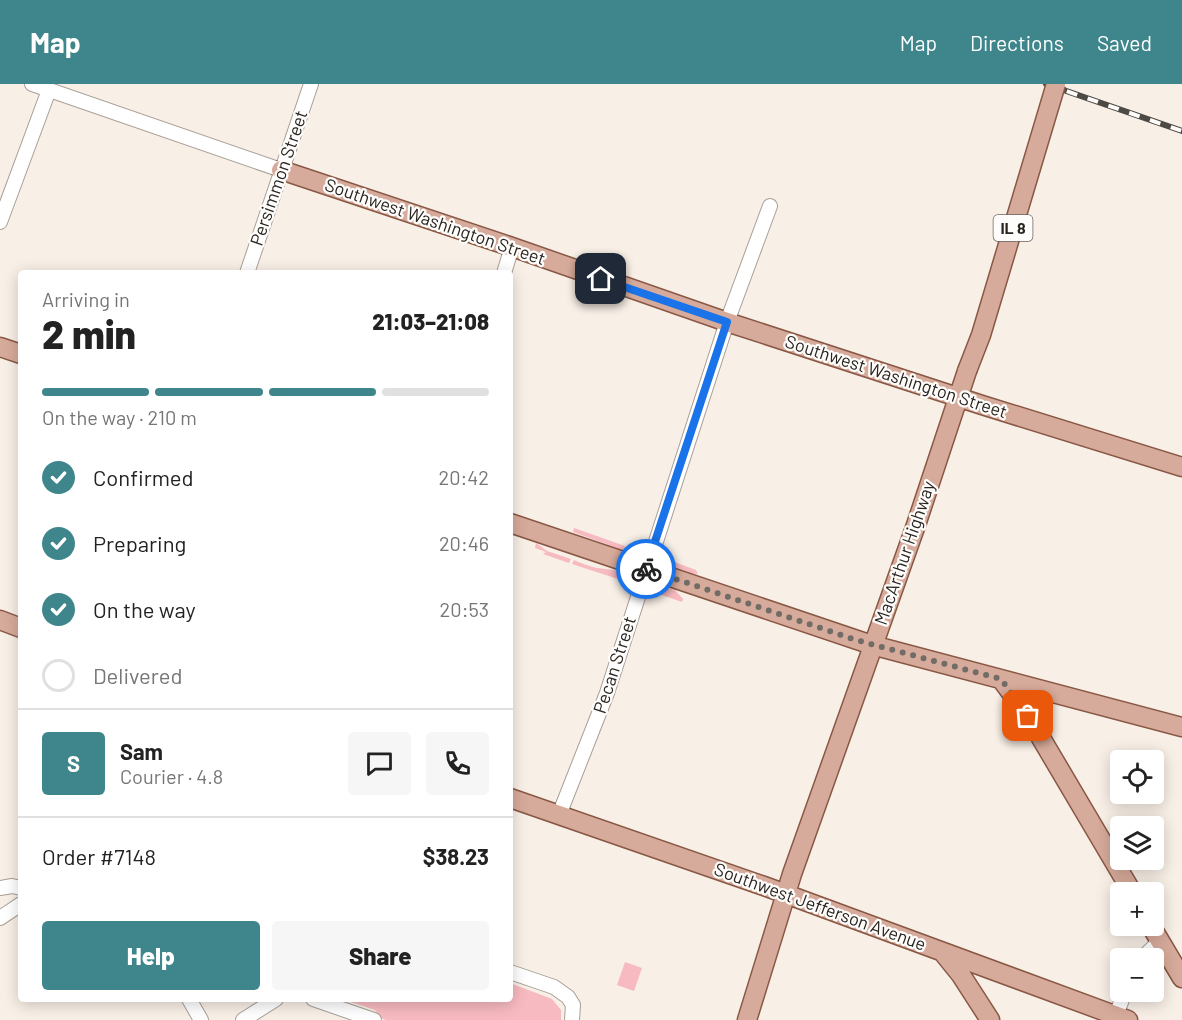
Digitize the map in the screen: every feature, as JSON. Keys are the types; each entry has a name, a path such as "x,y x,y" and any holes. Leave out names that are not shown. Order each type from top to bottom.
{"main road":[{"name":"MacArthur Highway","path":"749,1020 785,894 918,517 957,398 981,335 1056,84"},
{"name":"Southwest Washington Street","path":"281,170 957,398 1182,467"},
{"path":"0,347 18,353"},
{"path":"513,524 872,645 1182,727"},
{"path":"0,620 18,627"},
{"path":"1001,679 1028,716 1126,882"},
{"name":"Southwest Jefferson Avenue","path":"513,799 785,894 1119,1019"},
{"path":"1158,936 1182,978"},
{"path":"943,953 961,975 990,1020"}],"street":[{"name":"Southwest Washington Street","path":"32,84 281,170"},
{"name":"Persimmon Street","path":"248,270 311,84"},
{"path":"0,222 49,90"},
{"name":"Pecan Street","path":"559,815 607,693 727,322 770,206"},
{"path":"505,270 512,247"},
{"path":"0,888 18,887"},
{"path":"0,918 18,906"},
{"path":"513,973 554,987 568,997 573,1005 572,1020"},
{"path":"191,1002 201,1020"},
{"path":"243,1020 271,1002"},
{"path":"322,1002 374,1020"},
{"path":"1119,1019 1123,1002"}],"shaded area":[{"path":"574,528 625,546 622,553 606,544 573,532"},
{"path":"536,543 547,551 571,559 569,563 543,554 546,552 535,548"},
{"path":"666,559 696,570 698,574 664,567"},
{"path":"574,560 592,567 619,571 626,575 624,581 572,564"},
{"path":"658,586 675,590 683,599 682,602 656,593"},
{"path":"625,962 642,968 634,991 617,985"},
{"path":"513,984 552,999 561,1010 561,1020 386,1020 381,1018 375,1010 351,1002 513,1002"}],"railway":[{"path":"1046,84 1182,131"}],"way so far":[{"path":"646,569 888,650 1001,679 1028,716"}],"route":[{"path":"601,279 727,322 646,569"}]}
